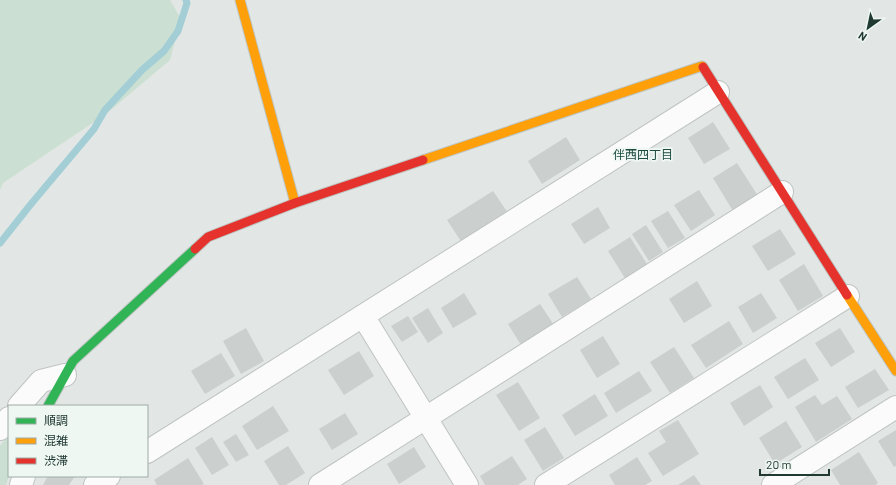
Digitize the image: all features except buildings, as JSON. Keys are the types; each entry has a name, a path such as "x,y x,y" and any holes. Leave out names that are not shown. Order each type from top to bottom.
{"street":[{"path":"240,0 295,203"},
{"path":"49,405 73,361 208,237 295,203 702,66 896,371"},
{"path":"148,451 718,92"},
{"path":"320,485 782,192"},
{"path":"546,485 848,296"},
{"path":"363,316 467,485"},
{"path":"21,405 41,381 66,375"},
{"path":"772,485 896,407"},
{"path":"0,429 8,419"},
{"path":"95,485 107,477"}],"green space":[{"path":"0,0 170,0 181,19 170,60 106,114 3,183 0,190"},
{"path":"8,434 9,477 6,485 0,485 0,446"}],"waterway":[{"path":"0,243 94,129 105,110 142,70 164,51 178,31 187,3 186,0"}],"traffic: fast":[{"path":"49,405 73,361 195,249"}],"traffic: slow":[{"path":"240,0 295,203"},
{"path":"423,160 702,66 703,67"},
{"path":"847,295 896,371"}],"traffic: jam":[{"path":"703,67 847,295"},
{"path":"195,249 208,237 295,203 423,160"}],"district":[{"name":"伴西四丁目","path":"643,154"}]}
